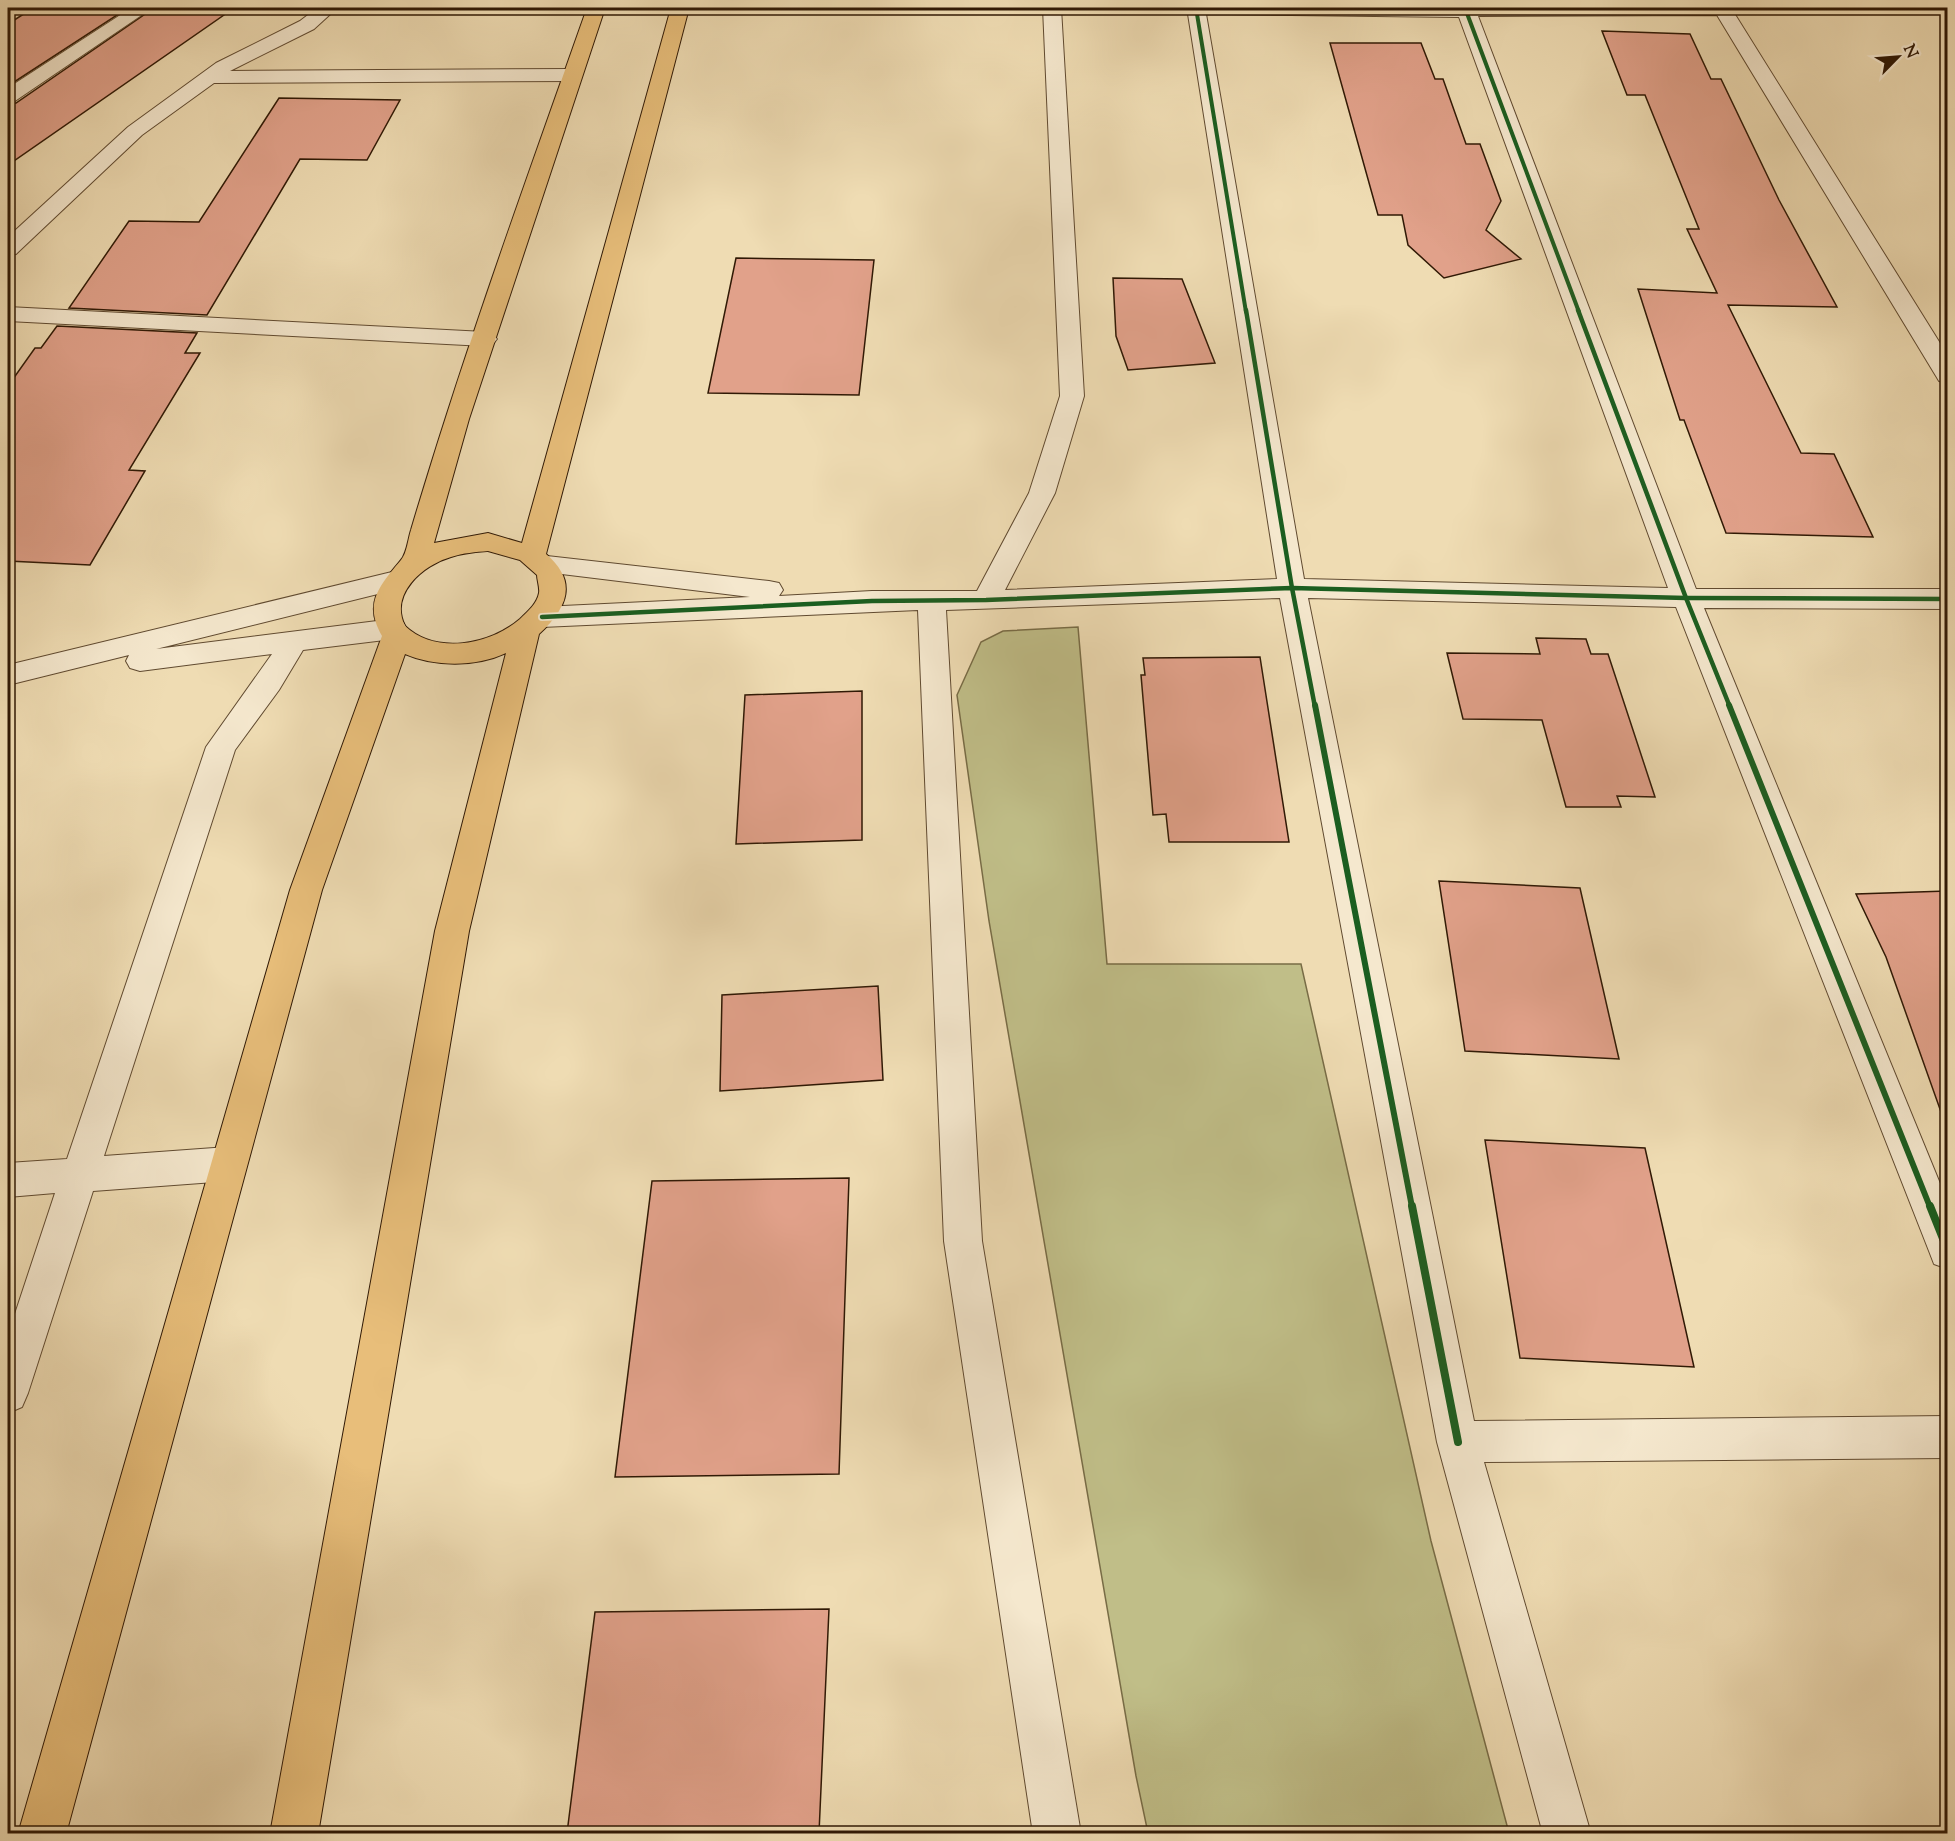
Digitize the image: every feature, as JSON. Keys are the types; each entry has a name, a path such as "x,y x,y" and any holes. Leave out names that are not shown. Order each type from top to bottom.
{"main road":[{"path":"534,625 500,646 471,654 441,654 416,648 395,632 387,618 387,599 405,572 596,8"},
{"path":"540,559 680,8"},
{"path":"294,1833 452,932 534,625 552,599 553,581 540,559 512,545 488,542 462,544 437,551 405,572"},
{"path":"42,1833 306,890 395,632"}],"street":[{"path":"8,97 143,8"},
{"path":"8,249 135,131 223,67 307,25 328,8"},
{"path":"986,600 1042,493 1072,396 1052,8"},
{"path":"1159,8 1723,8 1947,376"},
{"path":"1196,9 1292,588 1458,1442 1567,1833"},
{"path":"1465,9 1686,598 1947,1251"},
{"path":"209,77 573,75"},
{"path":"8,314 485,339"},
{"path":"540,559 872,601"},
{"path":"8,677 405,572"},
{"path":"534,625 872,601 986,600 1292,588 1686,598 1947,599"},
{"path":"932,601 963,1241 1057,1833"},
{"path":"8,677 395,632"},
{"path":"8,1392 78,1174 221,747 269,683 294,642"},
{"path":"8,1180 228,1164"},
{"path":"1458,1442 1947,1437"}],"shaded area":[{"path":"1078,627 1107,964 1301,964 1431,1541 1509,1833 1148,1833 1136,1776 989,921 957,695 981,642 1003,631"}],"building":[{"path":"33,8 128,8 8,86 8,24"},
{"path":"154,8 234,8 8,165 8,105 16,103"},
{"path":"1602,31 1690,34 1711,79 1721,79 1779,200 1837,307 1728,305 1801,453 1834,454 1873,537 1726,533 1684,420 1680,420 1638,289 1717,293 1687,229 1699,229 1645,95 1627,95"},
{"path":"1330,43 1421,43 1435,79 1443,79 1466,144 1480,144 1501,201 1486,230 1521,259 1444,278 1408,245 1402,215 1378,215"},
{"path":"279,98 400,100 367,160 300,159 207,315 69,308 129,221 199,222"},
{"path":"736,258 874,260 859,395 708,393"},
{"path":"1113,278 1182,279 1215,363 1128,370 1116,336"},
{"path":"57,326 197,333 185,353 200,353 129,470 145,471 90,565 8,561 8,386 35,348 41,348"},
{"path":"1536,638 1586,639 1591,654 1608,654 1655,797 1617,796 1621,807 1566,807 1542,720 1463,719 1447,653 1540,654"},
{"path":"1260,657 1289,842 1169,842 1166,814 1153,815 1141,675 1145,675 1143,658"},
{"path":"862,691 862,840 736,844 745,695"},
{"path":"1439,881 1580,888 1619,1059 1465,1051"},
{"path":"1947,891 1947,1111 1941,1112 1886,957 1856,894"},
{"path":"878,986 883,1080 720,1091 722,995"},
{"path":"1485,1140 1645,1148 1694,1367 1520,1358"},
{"path":"849,1178 839,1474 615,1477 652,1181"},
{"path":"829,1609 819,1833 567,1833 595,1612"}],"cycle path":[{"path":"1196,8 1292,588 1458,1442"},
{"path":"1465,8 1686,598 1948,1251"},
{"path":"542,617 872,601 986,600 1292,588 1686,598 1948,599"}]}
